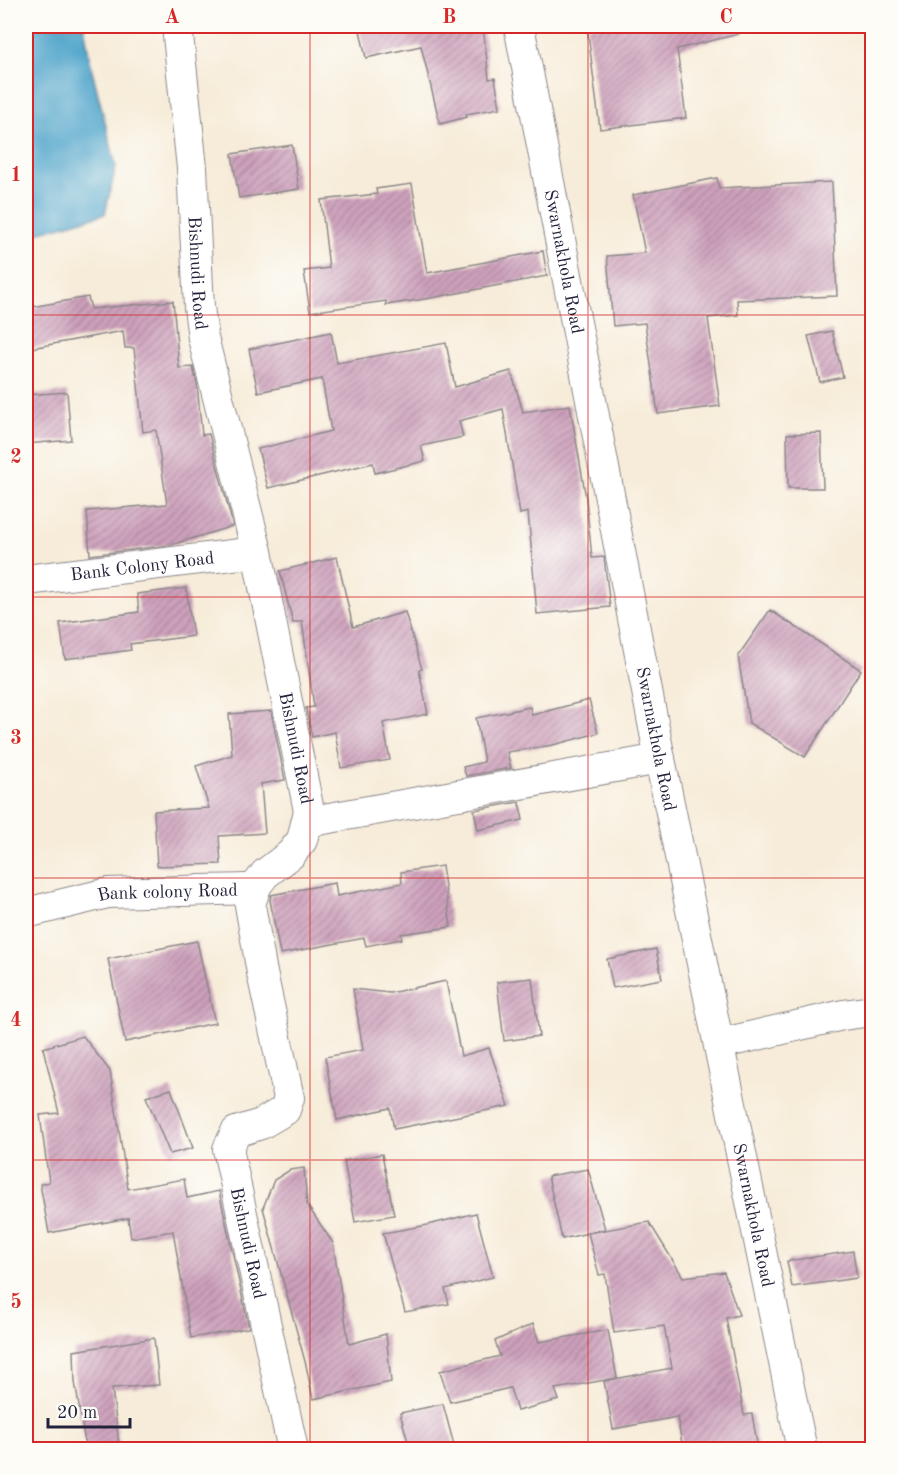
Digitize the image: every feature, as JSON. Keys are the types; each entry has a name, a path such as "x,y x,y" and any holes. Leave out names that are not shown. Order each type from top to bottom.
{"street":[{"name":"Bishnudi Road","path":"177,26 192,168 202,327 257,552 309,812 302,840 291,854 250,889 250,915 289,1098 285,1110 261,1124 236,1132 228,1149 293,1449"},
{"name":"Swarnakhola Road","path":"519,26 660,759 802,1449"},
{"name":"Bank Colony Road","path":"26,580 257,552"},
{"path":"307,822 660,759"},
{"name":"Bank colony Road","path":"199,891 250,889"},
{"name":"Bank colony Road","path":"26,913 108,893 250,889"},
{"path":"719,1044 843,1015 873,1011"}],"water":[{"path":"26,26 84,26 91,66 116,166 105,214 26,236"}],"building":[{"path":"359,26 483,26 489,79 495,78 500,108 466,114 467,117 440,124 421,46 366,58"},
{"path":"587,26 738,26 739,34 677,49 686,118 600,129"},
{"path":"292,145 299,189 239,198 232,154"},
{"path":"717,178 719,188 832,182 837,296 737,300 738,315 708,318 720,406 658,414 645,323 613,326 607,256 645,253 633,195"},
{"path":"412,184 427,273 543,251 547,276 386,305 386,301 310,312 304,271 329,268 321,200 377,194 376,189"},
{"path":"88,297 91,309 173,301 179,368 193,367 202,435 209,434 233,526 171,545 90,555 87,511 167,504 156,430 143,432 134,348 125,348 123,331 26,349 26,308"},
{"path":"832,331 843,377 820,382 808,336"},
{"path":"331,332 337,363 446,343 455,387 511,371 523,412 570,405 586,498 592,558 604,557 610,607 537,614 528,512 520,514 503,409 459,421 463,437 421,446 425,461 375,473 373,463 268,488 258,449 331,431 322,379 258,392 249,349"},
{"path":"67,392 71,440 26,444 26,395"},
{"path":"821,433 823,488 788,488 787,434"},
{"path":"337,557 353,627 405,612 422,669 419,670 428,714 383,723 390,760 341,768 335,732 312,737 306,708 314,707 302,621 293,623 280,571"},
{"path":"186,588 193,636 130,644 131,650 65,659 60,623 139,612 137,594"},
{"path":"770,610 861,670 805,757 749,723 738,656"},
{"path":"589,700 598,733 553,745 507,752 511,768 466,776 463,767 484,762 476,718 530,707 532,715"},
{"path":"271,711 285,780 261,784 265,833 219,836 221,864 157,866 154,811 209,808 196,766 232,755 229,714"},
{"path":"519,802 523,820 478,830 474,810"},
{"path":"442,866 451,927 401,934 402,939 366,946 364,938 280,954 271,895 335,883 337,896 402,883 401,872"},
{"path":"197,941 215,1023 125,1042 108,959"},
{"path":"656,949 662,979 613,988 607,959"},
{"path":"532,978 539,1036 504,1041 497,982"},
{"path":"446,981 461,1056 489,1048 509,1106 394,1129 390,1108 337,1120 325,1057 363,1050 353,989 390,993"},
{"path":"83,1036 110,1071 128,1189 184,1179 187,1198 219,1191 249,1328 191,1338 173,1231 131,1238 128,1218 49,1233 40,1184 49,1182 40,1115 59,1113 43,1048"},
{"path":"171,1089 193,1148 170,1154 146,1097"},
{"path":"382,1154 394,1215 355,1222 344,1161"},
{"path":"304,1168 307,1205 333,1243 349,1344 386,1334 391,1382 313,1399 306,1365 263,1208 274,1180 290,1170"},
{"path":"588,1169 605,1229 562,1239 548,1176"},
{"path":"476,1213 493,1277 445,1289 449,1304 405,1312 383,1233"},
{"path":"649,1222 683,1277 724,1272 739,1315 726,1318 744,1415 752,1414 758,1449 683,1449 677,1417 613,1429 604,1381 672,1368 664,1326 614,1333 605,1274 599,1275 588,1233"},
{"path":"853,1251 857,1278 792,1287 787,1261"},
{"path":"533,1324 539,1342 608,1330 617,1378 555,1389 559,1400 517,1411 510,1388 450,1402 440,1371 500,1356 495,1341"},
{"path":"154,1338 159,1385 112,1388 119,1445 86,1449 75,1382 74,1351"},
{"path":"443,1404 455,1449 410,1449 400,1413"}]}
